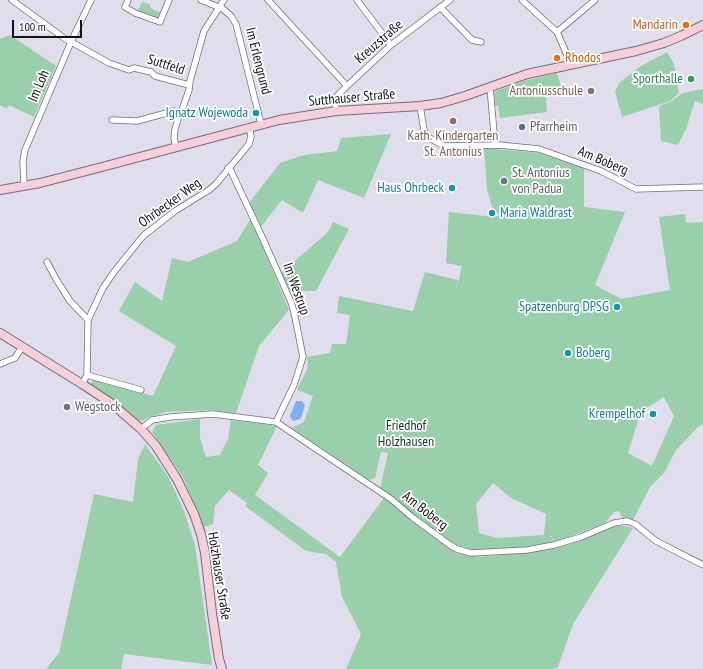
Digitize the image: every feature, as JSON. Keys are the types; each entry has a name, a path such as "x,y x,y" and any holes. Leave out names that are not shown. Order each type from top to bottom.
{"street":[{"name":"Suttfeld","path":"12,0 71,42 116,66 129,70 134,68 151,72 155,76 189,85"},
{"name":"Im Loh","path":"24,185 23,161 25,150 71,42 91,0"},
{"path":"128,0 125,7 135,13 160,22 169,0"},
{"name":"Im Erlengrund","path":"201,0 220,7 231,16 236,24 261,124"},
{"path":"176,147 174,138 180,112 189,90 189,85 204,31 224,0"},
{"path":"268,0 347,86"},
{"path":"357,0 391,45"},
{"name":"Kreuzstraße","path":"336,110 335,100 347,86 391,45 450,0"},
{"path":"522,0 557,32 572,64"},
{"path":"557,32 595,0"},
{"path":"440,7 472,40 481,42"},
{"name":"Sutthauser Straße","path":"0,190 52,180 249,127 304,115 336,110 420,106 441,103 527,74 630,52 664,43 683,36 703,25"},
{"path":"490,87 495,145"},
{"name":"Am Boberg","path":"420,106 424,133 429,138 446,147 495,145 539,149 601,171 636,189 703,187"},
{"path":"112,120 137,121 174,111 180,112"},
{"name":"Ohrbecker Weg","path":"84,385 87,375 88,320 103,288 143,236 175,211 216,184 251,140 249,127"},
{"name":"Im Westrup","path":"228,168 231,171 292,302 303,357 294,385 276,422"},
{"path":"47,262 70,301 88,320"},
{"name":"Holzhauser Straße","path":"0,333 111,403 141,429 156,446 177,479 194,514 201,534 205,553 219,659 222,669"},
{"path":"0,364 15,358 22,347"},
{"path":"87,375 141,390"},
{"name":"Am Boberg","path":"141,429 152,420 213,414 276,422 391,499 412,518 457,549 471,553 527,550 554,545 581,537 614,522 627,521 635,524 656,541 703,565"}],"green space":[{"path":"142,2 149,4 152,9 162,13 159,20 137,12"},
{"path":"10,35 56,66 34,117 9,105 7,109 0,105 0,39"},
{"path":"667,52 674,64 679,93 670,101 622,117 615,92 619,83 641,66"},
{"path":"557,73 561,86 545,89 547,112 500,118 498,106 495,106 494,92 524,81"},
{"path":"703,89 703,104 695,101 686,129 678,145 661,141 659,106 670,102 683,93"},
{"path":"391,134 364,198 318,180 303,213 282,200 260,228 249,203 280,163 304,155 337,151 341,138"},
{"name":"Friedhof Holzhausen","path":"484,148 539,153 584,168 584,207 625,212 595,285 621,299 670,290 659,217 685,214 686,223 703,222 703,424 698,427 676,450 664,473 650,487 633,520 623,519 619,511 614,512 605,523 553,543 552,536 561,532 549,537 552,537 552,543 526,548 481,550 479,557 500,555 558,546 616,526 633,528 573,624 558,667 553,669 346,669 361,634 342,597 336,562 326,554 306,551 245,506 247,503 229,490 215,506 213,524 204,527 183,477 152,432 156,425 200,419 200,438 206,457 220,455 228,439 231,420 277,426 258,465 268,473 255,495 340,557 387,494 380,489 388,453 381,452 375,478 369,480 292,428 304,422 313,396 297,390 308,367 307,357 330,353 332,344 346,344 350,315 337,313 339,296 413,311 425,272 458,280 455,295 462,266 446,263 449,212 486,216 553,216 494,214 487,189","holes":["664,397 674,416 652,466 628,453 642,408 647,408","493,483 511,498 546,514 544,535 497,538 479,533 476,504"]},
{"path":"251,218 289,310 259,346 236,413 211,410 166,412 149,417 142,421 135,420 113,400 90,384 93,379 153,396 176,346 119,311 135,282 162,301 172,258 188,262 237,241"},
{"path":"333,222 349,229 316,291 290,291 281,273 328,232"},
{"path":"145,444 169,478 184,511 195,545 212,665 124,654 121,669 46,669 59,653 94,494 133,502 138,459"}],"water":[{"path":"296,401 302,401 305,405 301,418 295,421 292,420 290,416"}],"place":[{"name":"Mandarin","path":"686,25"},
{"name":"Rhodos","path":"557,58"},
{"name":"Sporthalle","path":"691,79"},
{"name":"Antoniusschule","path":"591,91"},
{"name":"Ignatz Wojewoda","path":"256,113"},
{"name":"Kath. Kindergarten St. Antonius","path":"453,121"},
{"name":"Pfarrheim","path":"522,127"},
{"name":"St. Antonius von Padua","path":"504,181"},
{"name":"Haus Ohrbeck","path":"452,188"},
{"name":"Maria Waldrast","path":"492,213"},
{"name":"Spatzenburg DPSG","path":"617,307"},
{"name":"Boberg","path":"568,353"},
{"name":"Wegstock","path":"67,407"},
{"name":"Krempelhof","path":"653,414"}]}
